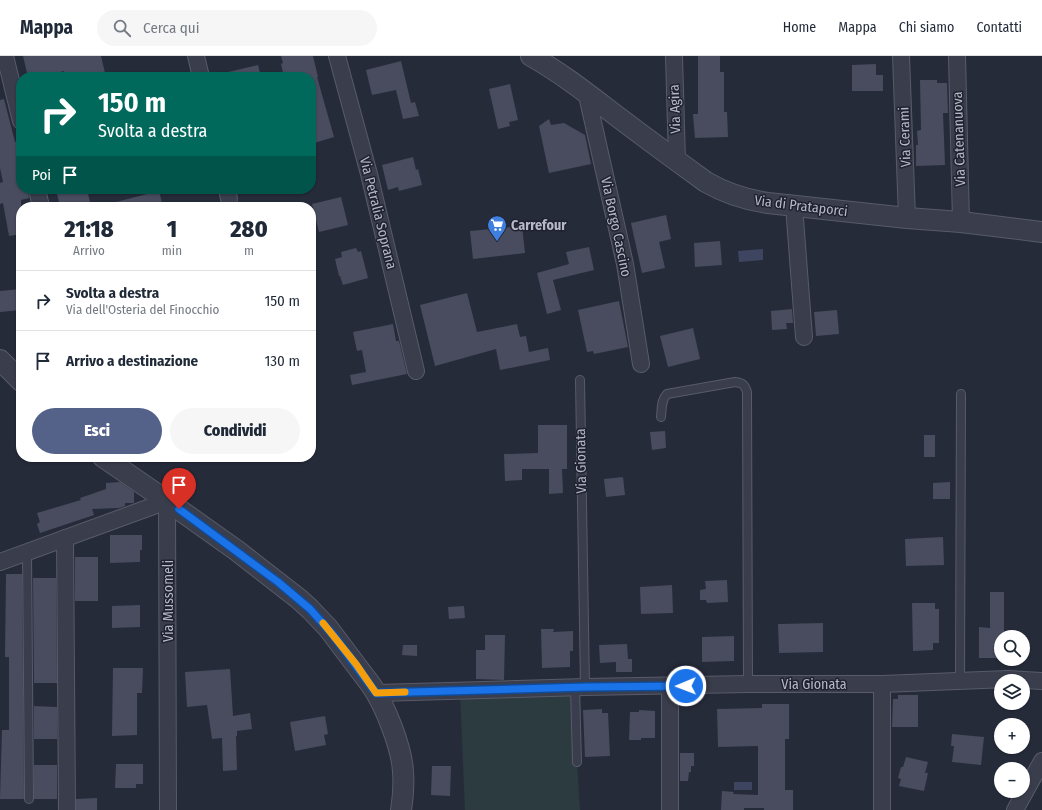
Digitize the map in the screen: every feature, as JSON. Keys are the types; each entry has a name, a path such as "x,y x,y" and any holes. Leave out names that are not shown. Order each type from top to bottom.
{"street":[{"path":"5,56 16,101"},
{"path":"196,56 200,72"},
{"name":"Via Petralia Soprana","path":"337,56 370,174 416,371"},
{"name":"Via di Prataporci","path":"531,56 586,91 706,182 731,194 760,202 907,218 961,222 1042,232"},
{"name":"Via Agira","path":"674,56 677,161"},
{"name":"Via Cerami","path":"902,56 907,218"},
{"name":"Via Catenanuova","path":"957,56 961,222"},
{"name":"Via Borgo Cascino","path":"586,91 625,264 641,364"},
{"path":"794,206 804,337"},
{"path":"0,360 16,376"},
{"path":"110,462 168,501 278,582 310,609 334,636 376,693 391,728 401,757 403,773 401,810"},
{"path":"0,562 168,501"},
{"name":"Via Mussomeli","path":"168,501 168,810"},
{"path":"65,538 67,810"},
{"name":"Via Gionata","path":"376,693 748,684 882,684 1008,679 1042,681"},
{"path":"882,684 882,810"},
{"path":"670,686 670,810"},
{"path":"1015,810 1042,761"}],"lane":[{"name":"Via Gionata","path":"580,380 580,687"},
{"path":"661,417 662,402 664,397 668,394 735,382 744,385 748,392 748,684"},
{"path":"960,681 961,394"},
{"path":"27,552 29,799"},
{"path":"577,762 580,687"}],"shaded area":[{"path":"575,687 580,810 465,810 460,691"}],"water":[{"path":"763,249 763,260 739,262 738,251"},
{"path":"734,782 752,782 752,790 734,790"}],"building":[{"path":"23,56 101,56 105,72 64,71 27,72"},
{"path":"281,56 313,56 317,77 334,137 316,142 316,72 283,72 281,64 283,63"},
{"path":"698,56 720,56 720,72 724,72 724,112 727,112 728,137 695,138 693,114 698,114"},
{"path":"401,61 411,103 415,102 419,116 403,119 396,90 372,95 366,70"},
{"path":"876,64 876,75 883,75 883,91 852,91 852,65"},
{"path":"258,65 260,72 228,72"},
{"path":"920,80 937,80 937,83 947,83 948,113 943,113 945,165 916,166 916,145 918,145 917,131 921,130"},
{"path":"510,84 518,120 509,122 510,126 498,129 489,89"},
{"path":"4,99 16,142 16,194 29,194 29,198 21,200 21,202 16,202 16,235 9,236 3,203 0,204 0,183 3,182 0,168 0,100"},
{"path":"549,119 551,125 564,123 585,135 591,164 549,173 539,126"},
{"path":"413,157 422,185 399,191 398,187 388,190 382,165"},
{"path":"57,194 88,194 90,202 59,202"},
{"path":"147,194 160,194 162,202 116,202"},
{"path":"341,197 348,225 319,232 316,220 316,203"},
{"path":"666,215 671,239 659,242 665,268 642,273 631,223"},
{"name":"Carrefour","path":"522,226 525,253 473,259 470,231"},
{"path":"720,241 722,265 695,267 694,243"},
{"path":"589,247 594,270 553,280 561,310 547,314 537,273 569,264 566,252"},
{"path":"356,248 358,252 361,251 368,278 343,285 335,259 342,257 341,252"},
{"path":"16,289 16,310 0,312 0,291"},
{"path":"467,293 477,332 517,324 520,337 526,336 529,352 548,348 550,360 500,370 496,349 435,366 420,305"},
{"path":"619,301 628,347 594,354 593,351 587,352 578,310"},
{"path":"792,309 793,323 786,323 787,329 772,330 771,311"},
{"path":"837,310 839,334 816,336 814,312"},
{"path":"393,324 396,341 399,341 407,374 352,385 350,375 366,372 362,350 357,351 353,332"},
{"path":"693,328 700,359 668,367 660,336"},
{"path":"538,425 567,425 567,469 562,469 563,493 549,494 549,469 522,469 522,480 505,481 504,454 538,453"},
{"path":"665,431 666,448 652,450 650,432"},
{"path":"924,435 935,435 935,457 924,457"},
{"path":"623,477 625,495 606,497 604,479"},
{"path":"120,482 134,492 134,503 125,503 125,506 119,508 92,509 94,515 40,533 37,524 40,522 37,513 81,500 80,498 106,489 106,483"},
{"path":"950,482 950,499 933,499 933,483"},
{"path":"110,535 142,535 140,562 110,563"},
{"path":"943,537 944,565 906,566 905,539"},
{"path":"75,557 98,557 98,601 75,601"},
{"path":"6,574 22,574 24,799 0,799 2,730 9,730 9,657 5,657"},
{"path":"33,578 56,578 57,683 34,683"},
{"path":"727,580 728,602 707,603 706,600 700,600 700,590 706,589 705,581"},
{"path":"672,585 673,613 641,614 640,587"},
{"path":"990,592 1004,592 1004,630 994,630 994,658 979,658 979,627 990,628"},
{"path":"912,603 935,603 935,609 939,609 939,643 933,643 933,650 913,651"},
{"path":"140,605 140,627 112,628 112,606"},
{"path":"464,606 465,618 449,619 448,607"},
{"path":"823,623 823,652 779,653 778,624"},
{"path":"541,629 554,629 553,632 573,631 573,651 570,651 570,667 542,668"},
{"path":"485,635 505,635 504,680 476,679 476,650 485,650"},
{"path":"734,636 734,661 702,662 702,637"},
{"path":"627,644 628,659 632,659 632,672 616,672 616,662 600,663 599,645"},
{"path":"403,645 417,645 417,656 402,655"},
{"path":"113,668 143,668 142,693 137,693 137,735 112,736"},
{"path":"230,669 233,716 250,713 252,729 237,731 237,770 223,771 222,738 212,739 207,705 187,707 185,672"},
{"path":"898,695 918,695 918,727 892,727 893,699 898,699"},
{"path":"762,704 789,704 789,739 785,739 785,790 793,790 793,810 744,808 744,810 721,810 722,791 734,792 733,794 758,795 758,746 718,747 717,709 762,708"},
{"path":"34,706 57,707 57,739 34,739"},
{"path":"602,709 602,713 608,713 610,756 585,757 583,710"},
{"path":"639,710 655,711 655,738 629,740 630,712 639,712"},
{"path":"325,716 328,734 324,735 326,745 295,751 290,722"},
{"path":"952,734 984,737 981,765 952,762 954,746 951,746"},
{"path":"680,753 694,753 694,766 691,766 688,781 680,781"},
{"path":"906,757 928,762 925,773 928,773 924,791 899,786 901,779 898,778"},
{"path":"116,764 143,764 143,784 136,784 136,788 115,788"},
{"path":"34,765 57,765 57,799 34,799"},
{"path":"432,766 451,766 450,796 431,795"},
{"path":"97,798 97,810 76,810 76,799"}],"slow traffic":[{"path":"323,623 356,664 376,693 405,692"}],"place":[{"name":"Carrefour","path":"497,242"}],"route":[{"path":"179,509 278,582 310,609 356,664 376,693 586,687 686,686"}]}
